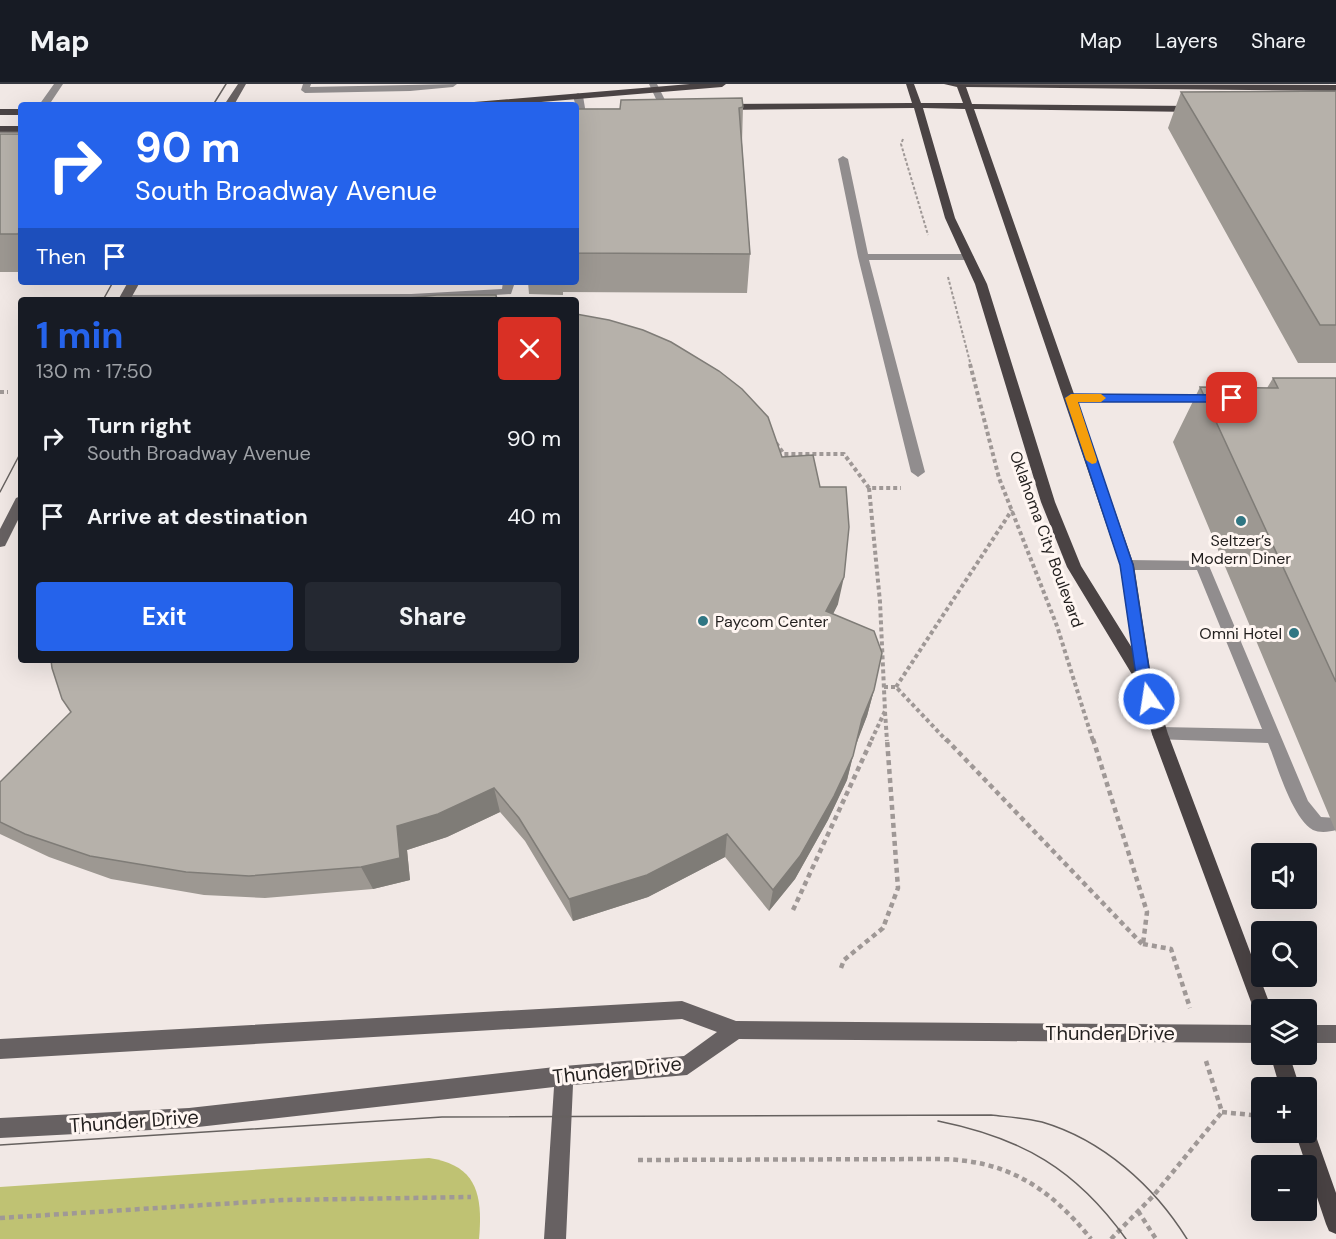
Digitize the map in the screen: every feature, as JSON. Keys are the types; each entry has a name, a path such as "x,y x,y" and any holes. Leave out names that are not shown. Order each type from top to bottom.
{"main road":[{"path":"231,102 242,84"},
{"path":"509,102 654,86 722,84"},
{"name":"Oklahoma City Boulevard","path":"910,84 950,218 981,284 1048,502 1074,567 1144,682"},
{"path":"948,84 1336,88"},
{"name":"Oklahoma City Boulevard","path":"961,84 1127,565 1144,682 1160,734 1259,999"},
{"path":"709,108 773,105 1201,109"},
{"path":"653,111 676,110"},
{"path":"0,112 18,112"},
{"path":"580,119 596,117"},
{"path":"0,129 18,129"},
{"path":"0,542 18,507"},
{"path":"0,1049 682,1010 736,1030"},
{"name":"Thunder Drive","path":"0,1128 189,1118 564,1076 687,1065 736,1030 1251,1034"},
{"path":"1317,1034 1336,1034"},
{"path":"555,1239 564,1076"},
{"path":"1309,1143 1336,1224"}],"street":[{"path":"46,102 59,84"},
{"path":"307,84 305,90 410,88 453,84"},
{"path":"654,86 665,110"},
{"path":"579,96 580,119"},
{"path":"843,159 863,257 918,472"},
{"path":"863,257 969,257"},
{"path":"411,297 507,292 508,285"},
{"path":"1071,398 1232,398"},
{"path":"1127,565 1202,566 1302,806 1317,824 1332,824"},
{"path":"1160,734 1273,736"}],"path":[{"name":"Oklahoma City Boulevard","path":"904,135 901,144 925,230 950,281 999,478 1057,626 1147,912 1143,944"},
{"path":"0,392 8,392"},
{"path":"772,438 784,454 844,454 869,488 880,602 885,711 898,888 884,928 844,960 841,968"},
{"path":"869,488 903,488"},
{"path":"896,687 1012,510"},
{"path":"884,687 896,687 1143,944 1171,949"},
{"path":"793,910 885,711"},
{"path":"1110,1239 1138,1211 1222,1112 1251,1115"},
{"path":"638,1160 877,1159 963,1161 996,1166 1029,1181 1056,1199 1091,1239"},
{"path":"0,1218 283,1200 471,1197"},
{"path":"1138,1211 1156,1239"}],"green space":[{"path":"429,1158 458,1167 474,1185 480,1209 479,1239 0,1239 0,1187"}],"building":[{"path":"1336,91 1336,325 1320,325 1181,92"},
{"path":"742,98 743,107 739,108 750,254 579,253 579,109 620,109 621,100"},
{"path":"0,134 18,134 18,234 0,234"},
{"path":"496,295 496,297 418,297"},
{"name":"Paycom Center","path":"579,315 643,330 671,342 719,371 742,389 768,417 782,457 813,455 820,487 846,487 849,527 844,577 826,611 874,631 882,653 874,690 862,719 853,756 834,796 800,856 773,890 727,834 647,875 569,899 519,818 494,788 438,814 397,826 400,858 361,867 249,876 186,872 90,856 25,834 0,822 0,782 71,712 62,699 51,663 579,663"},
{"path":"1273,378 1336,378 1336,682 1200,387 1278,388"}],"tram line":[{"path":"215,102 226,84"},
{"path":"0,132 18,132"},
{"path":"105,297 111,285"},
{"path":"0,492 18,458"},
{"path":"0,1145 442,1117 991,1115 1042,1122 1086,1140 1125,1167 1143,1183 1174,1219 1187,1239"},
{"path":"938,1121 996,1137 1045,1160 1087,1193 1126,1239"}],"slow traffic":[{"path":"1092,460 1071,398 1101,398"}],"place":[{"name":"Seltzer’s Modern Diner","path":"1241,521"},
{"name":"Paycom Center","path":"703,621"},
{"name":"Omni Hotel","path":"1294,633"}],"route":[{"path":"1149,699 1144,682 1127,565 1071,398 1232,398"}]}
